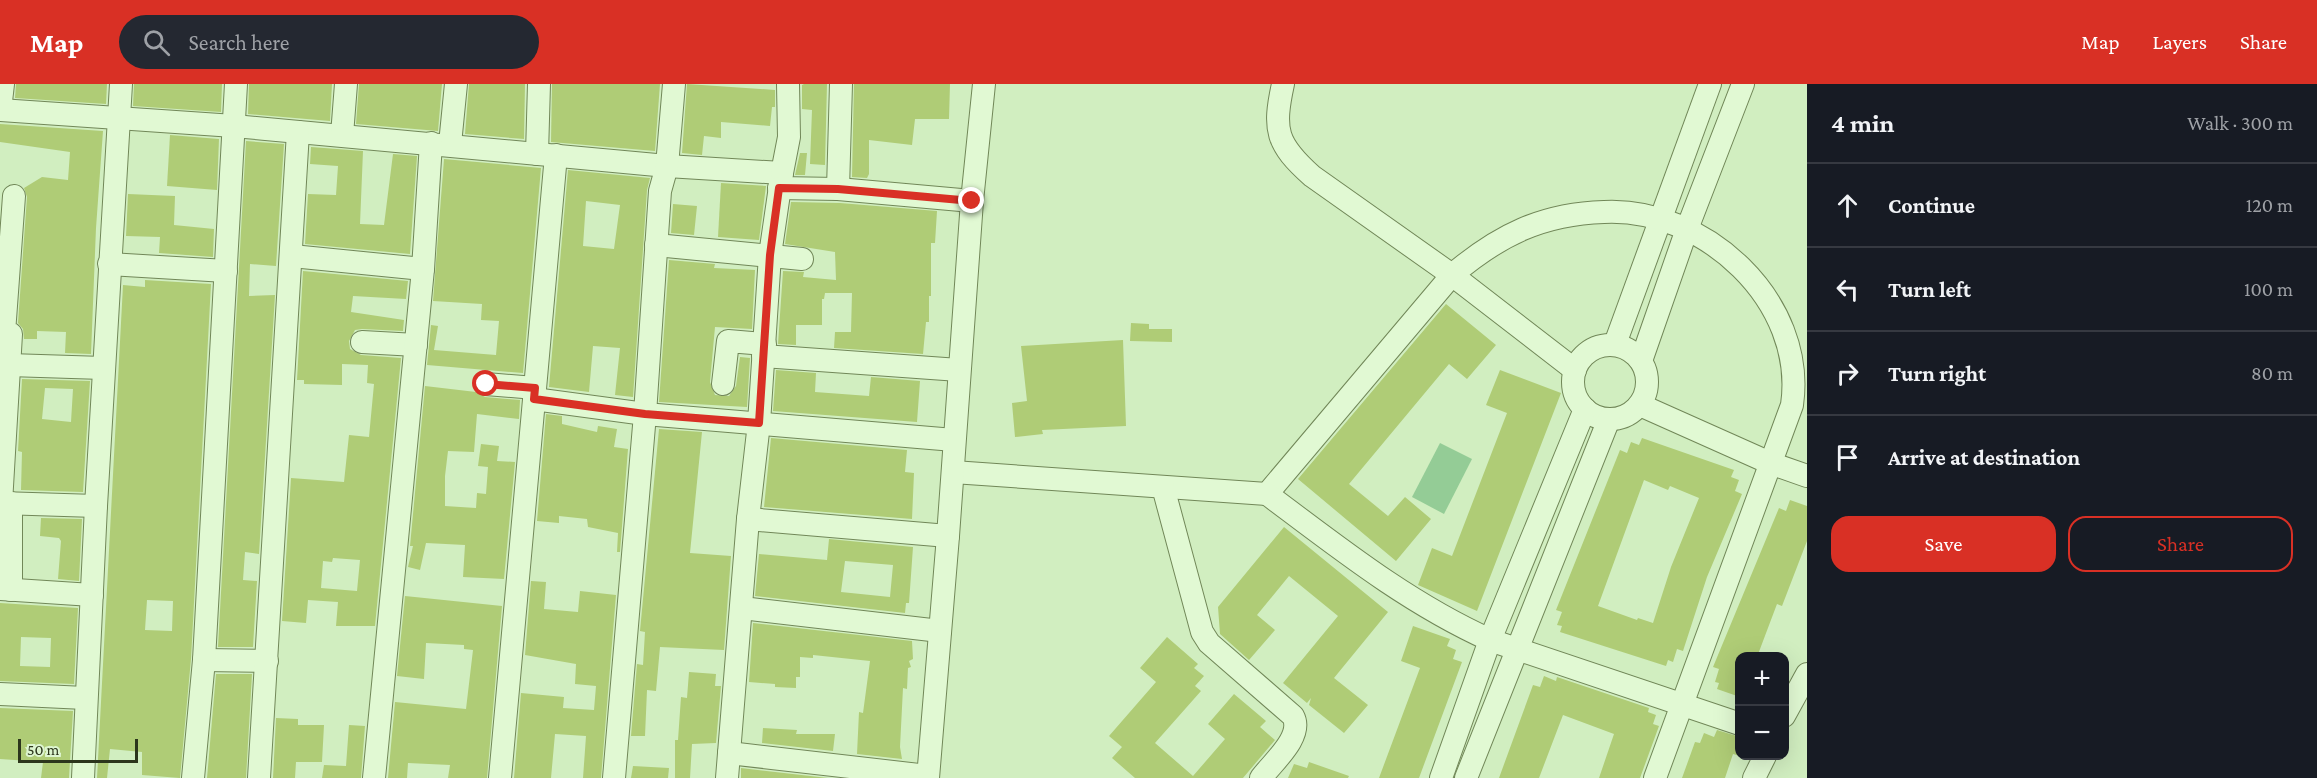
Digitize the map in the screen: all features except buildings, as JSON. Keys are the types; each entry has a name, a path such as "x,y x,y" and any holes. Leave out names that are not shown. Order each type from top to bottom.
{"street":[{"path":"3,84 0,110 118,117 440,143 667,166 838,189 972,201"},
{"path":"83,778 85,698 103,368 121,84"},
{"path":"193,778 204,660 236,84"},
{"path":"342,135 346,84"},
{"path":"374,778 423,269 440,143 456,84"},
{"path":"500,778 535,394 547,154 539,84"},
{"path":"614,778 645,414 660,191 667,166 674,84"},
{"path":"727,778 748,519 759,423 770,255 780,180 789,137 788,84"},
{"path":"838,189 842,84"},
{"path":"729,753 928,777 972,201 984,84"},
{"path":"1283,84 1276,115 1277,128 1295,161 1312,176 1452,275 1575,370"},
{"path":"1614,344 1710,84"},
{"path":"1641,361 1687,229 1743,84"},
{"path":"259,778 298,132"},
{"path":"14,196 4,333 11,334 6,372 5,589 92,596"},
{"path":"1266,494 1452,275 1480,251 1500,238 1552,219 1607,211 1659,220 1687,229 1716,245 1741,265 1764,291 1790,339 1796,386 1792,405 1655,778"},
{"path":"656,245 802,259"},
{"path":"292,256 423,269"},
{"path":"109,264 226,271"},
{"path":"723,384 728,341 764,350 959,370"},
{"path":"362,342 416,345"},
{"path":"1614,344 1625,347 1641,361 1648,383 1640,405 1620,418 1609,419 1600,418 1585,410 1574,393 1575,370 1584,354 1593,348 1614,344"},
{"path":"6,372 103,368"},
{"path":"486,384 645,414 954,440"},
{"path":"1640,405 1770,463 1807,476"},
{"path":"1440,778 1490,640 1585,410"},
{"path":"1466,778 1609,419"},
{"path":"952,472 1266,494 1406,597 1490,640 1735,722"},
{"path":"1163,487 1202,632 1209,643 1293,716 1296,722 1295,734 1261,778"},
{"path":"4,503 96,506"},
{"path":"748,519 948,536"},
{"path":"742,608 940,631"},
{"path":"204,660 267,661"},
{"path":"1789,708 1807,674"},
{"path":"0,694 85,698"},
{"path":"1754,778 1763,760"}],"green space":[{"path":"1440,443 1472,459 1444,514 1412,497"}],"route":[{"path":"486,384 535,388 534,399 645,414 759,423 770,255 779,188 838,189 972,201"}]}
